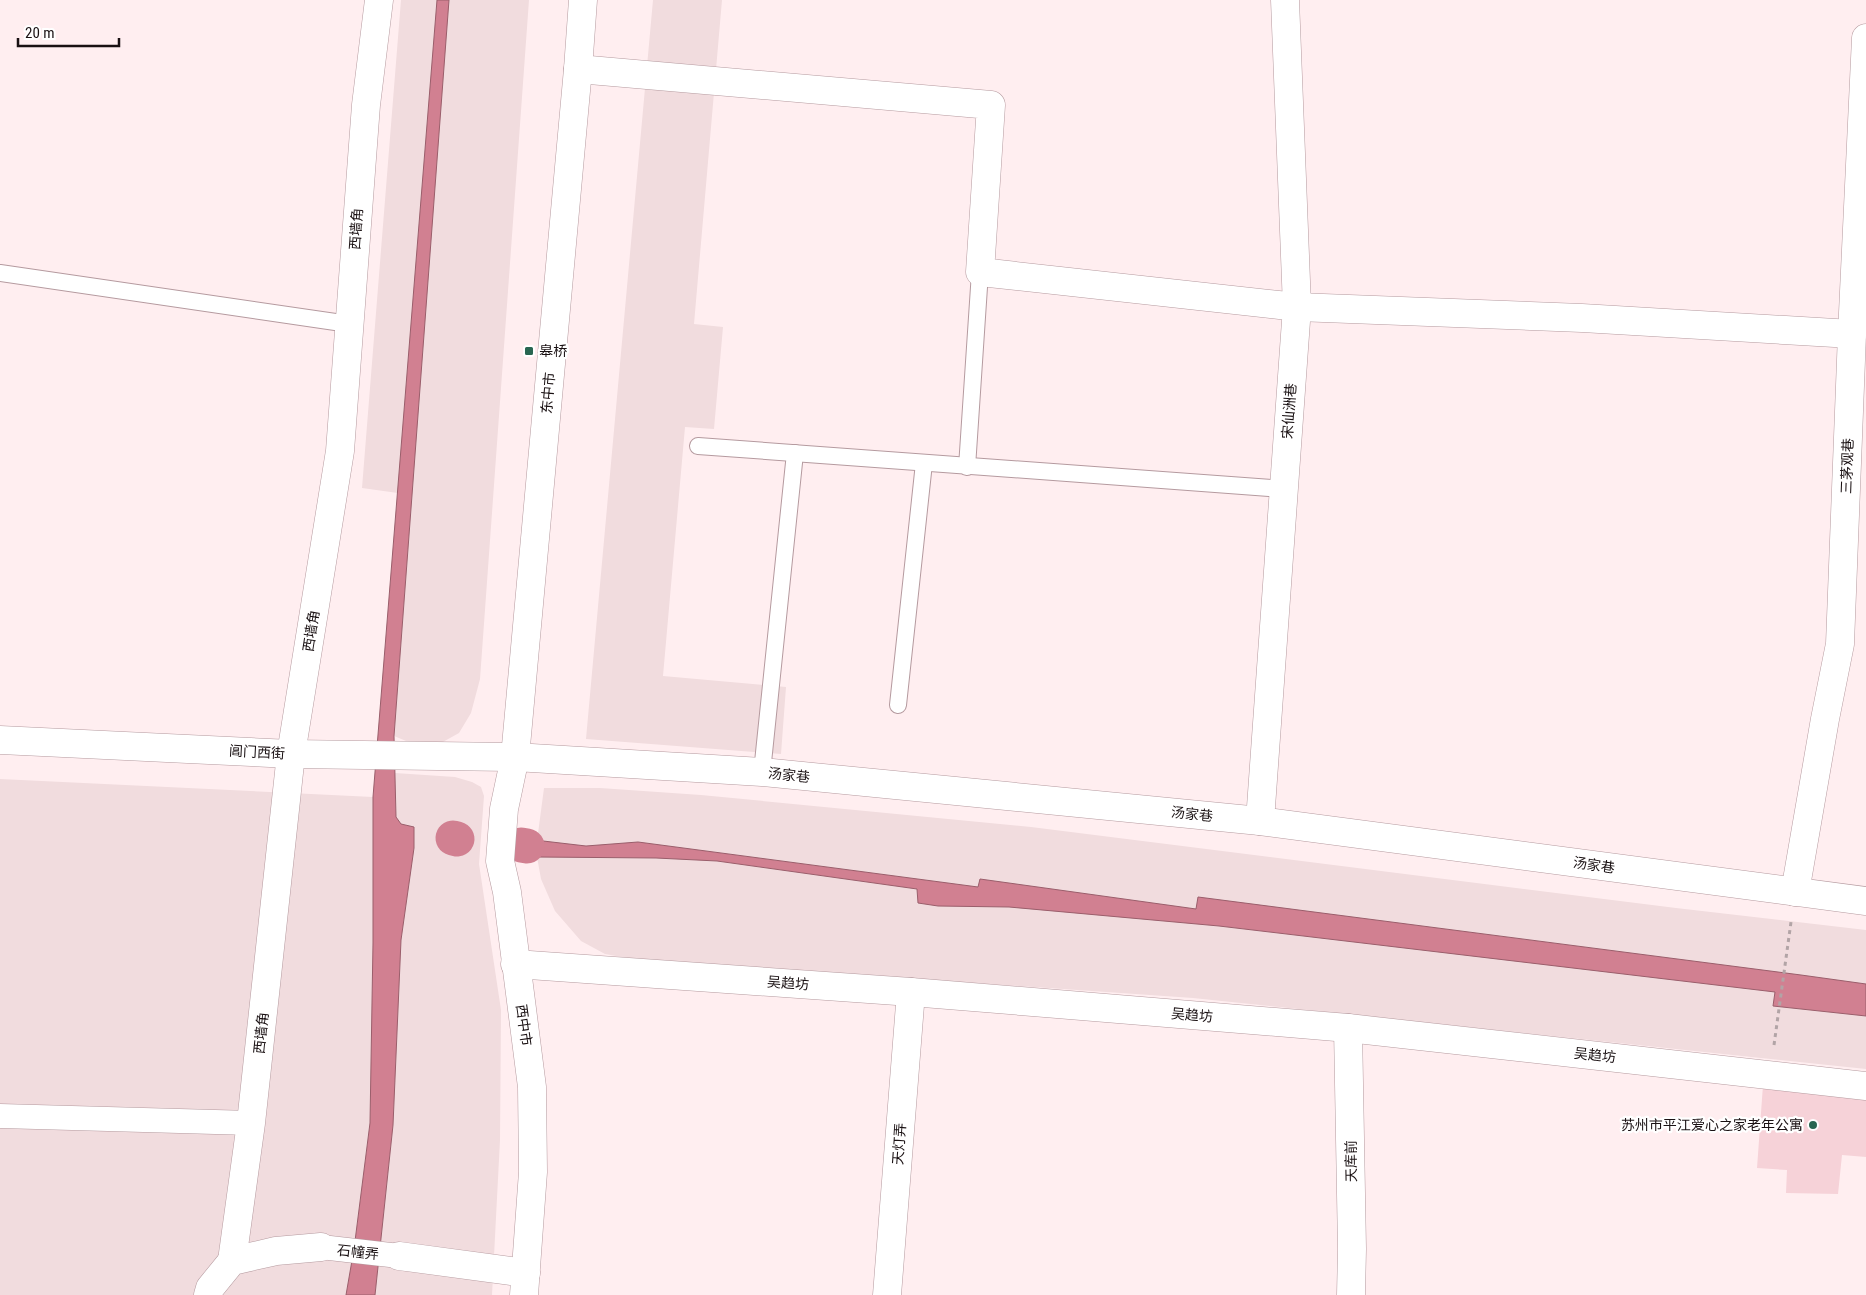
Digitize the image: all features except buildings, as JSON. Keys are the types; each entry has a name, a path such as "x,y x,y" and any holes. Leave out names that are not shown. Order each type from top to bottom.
{"street":[{"name":"西墙角","path":"232,1261 251,1123 291,754 340,451 366,105 379,0"},
{"name":"东中市","path":"515,757 583,0"},
{"name":"宋仙洲巷","path":"1260,821 1297,307 1285,0"},
{"name":"三茅观巷","path":"1795,892 1840,644 1852,334 1860,265 1866,38"},
{"path":"578,69 992,105 980,272 1297,307 1582,318 1852,334"},
{"name":"阊门西街","path":"0,740 291,754 515,757"},
{"name":"汤家巷","path":"515,757 762,772 1260,821 1866,901"},
{"name":"西中市","path":"515,757 504,809 500,861 507,892 532,1088 533,1172 525,1284"},
{"name":"吴趋坊","path":"515,964 910,992 1348,1028 1866,1086"},
{"name":"天灯弄","path":"887,1295 910,992"},
{"name":"天库前","path":"1348,1028 1352,1248 1351,1295"},
{"path":"0,1116 251,1123"},
{"name":"石幢弄","path":"232,1261 276,1251 321,1247 400,1256 525,1284"},
{"path":"208,1295 210,1288 232,1261"}],"lane":[{"path":"967,467 980,272"},
{"path":"0,273 349,324"},
{"path":"698,446 1284,489"},
{"path":"762,772 795,454"},
{"path":"898,705 924,463"}],"path":[{"path":"1770,1075 1795,892"}],"shaded area":[{"path":"401,0 529,0 480,679 471,713 459,733 441,743 411,743 394,736 412,495 362,488"},
{"path":"437,0 449,0 394,736 396,817 401,824 414,827 414,848 401,940 393,1125 375,1295 346,1295 354,1249 370,1123 373,797"},
{"path":"653,0 722,0 694,324 723,327 714,429 685,427 663,676 786,687 781,754 586,739"},
{"path":"395,773 455,777 481,787 484,796 479,864 501,1010 500,1140 492,1295 375,1295 393,1125 401,940 414,848 396,817"},
{"path":"0,779 373,797 370,1123 354,1249 346,1295 0,1295"},
{"path":"544,788 600,788 701,795 1031,827 1866,930 1866,1069 1193,998 639,960 605,954 581,941 555,911 541,879 537,857 537,841"},
{"path":"526,839 586,846 638,842 978,887 980,879 1196,909 1198,897 1801,975 1866,984 1866,1016 1773,1006 1775,992 1219,926 1009,907 938,906 918,903 917,889 717,861 656,858 537,857 527,855"}],"waterway":[{"path":"453,838 457,839"},
{"path":"521,845 527,846"}],"place":[{"name":"皋桥","path":"529,351"},
{"name":"苏州市平江爱心之家老年公寓","path":"1813,1125"}]}
